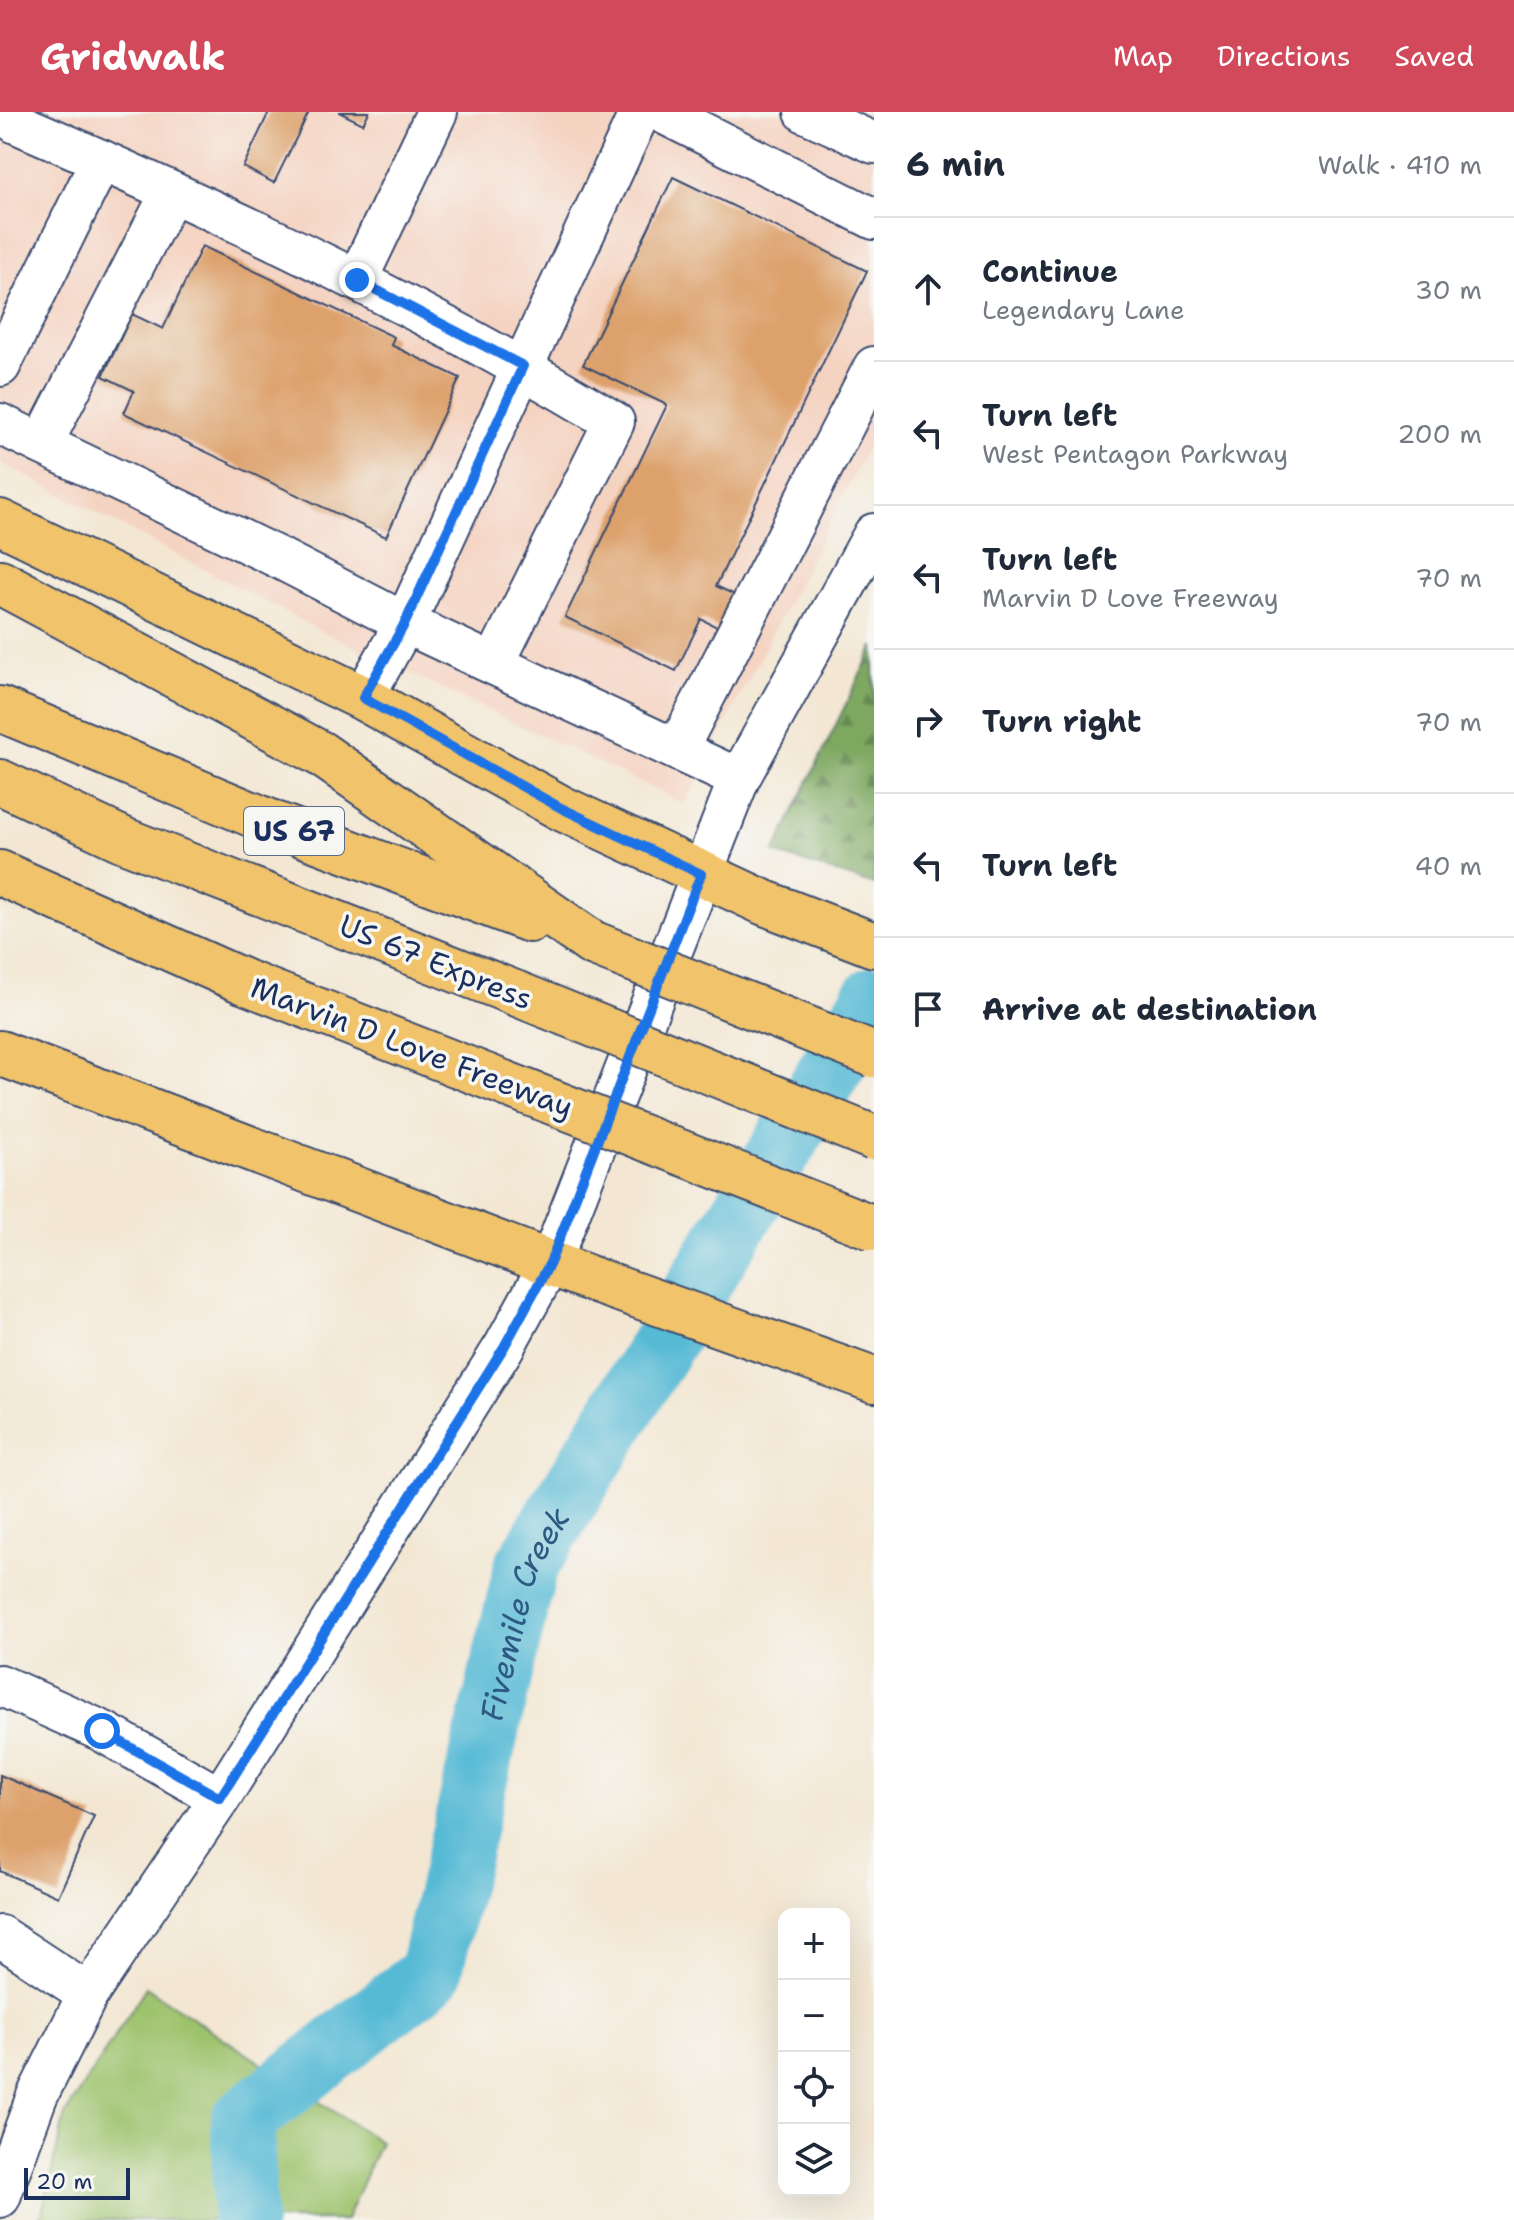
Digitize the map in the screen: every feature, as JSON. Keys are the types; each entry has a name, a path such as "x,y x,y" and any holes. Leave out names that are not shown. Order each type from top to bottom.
{"main road":[{"path":"0,522 363,698 561,808 765,903 874,945"},
{"path":"0,582 321,754 592,943"},
{"name":"US 67","path":"0,709 275,824 592,943 874,1055"},
{"name":"US 67 Express","path":"0,782 124,840 874,1138"},
{"name":"Marvin D Love Freeway","path":"0,873 245,982 874,1228"},
{"path":"0,1053 602,1283 860,1376"}],"street":[{"path":"357,280 437,112"},
{"path":"363,698 405,623 640,112"},
{"path":"661,112 874,219"},
{"path":"805,112 874,143"},
{"path":"5,131 101,160 357,280 523,366 614,422 494,664"},
{"path":"0,366 101,160"},
{"path":"42,444 171,193"},
{"path":"677,750 874,367"},
{"path":"0,424 279,558 405,623 739,779"},
{"path":"0,2197 37,2096 88,1994 220,1798 504,1347 550,1263 739,779 874,534"},
{"path":"0,1685 102,1731 220,1798"},
{"path":"4,1941 88,1994"}],"shaded area":[{"path":"0,112 874,112 874,435 685,804 325,633 0,462"}],"green space":[{"path":"874,646 874,885 774,853"},
{"path":"146,1987 380,2142 346,2220 40,2220 65,2115"}],"building":[{"path":"269,112 309,112 274,183 243,167"},
{"path":"339,112 369,112 363,124"},
{"path":"673,177 867,271 716,586 739,597 723,630 701,619 676,671 565,617 667,405 583,365"},
{"path":"202,246 394,337 391,345 460,378 386,537 124,413 134,391 103,376 132,314 163,329"},
{"path":"0,1775 94,1816 58,1897 0,1871"}],"waterway":[{"name":"Fivemile Creek","path":"244,2220 243,2120 430,1974 526,1567 874,998"}],"route":[{"path":"102,1731 220,1798 504,1347 550,1263 701,874 561,808 363,698 405,623 523,366 357,280"}]}
